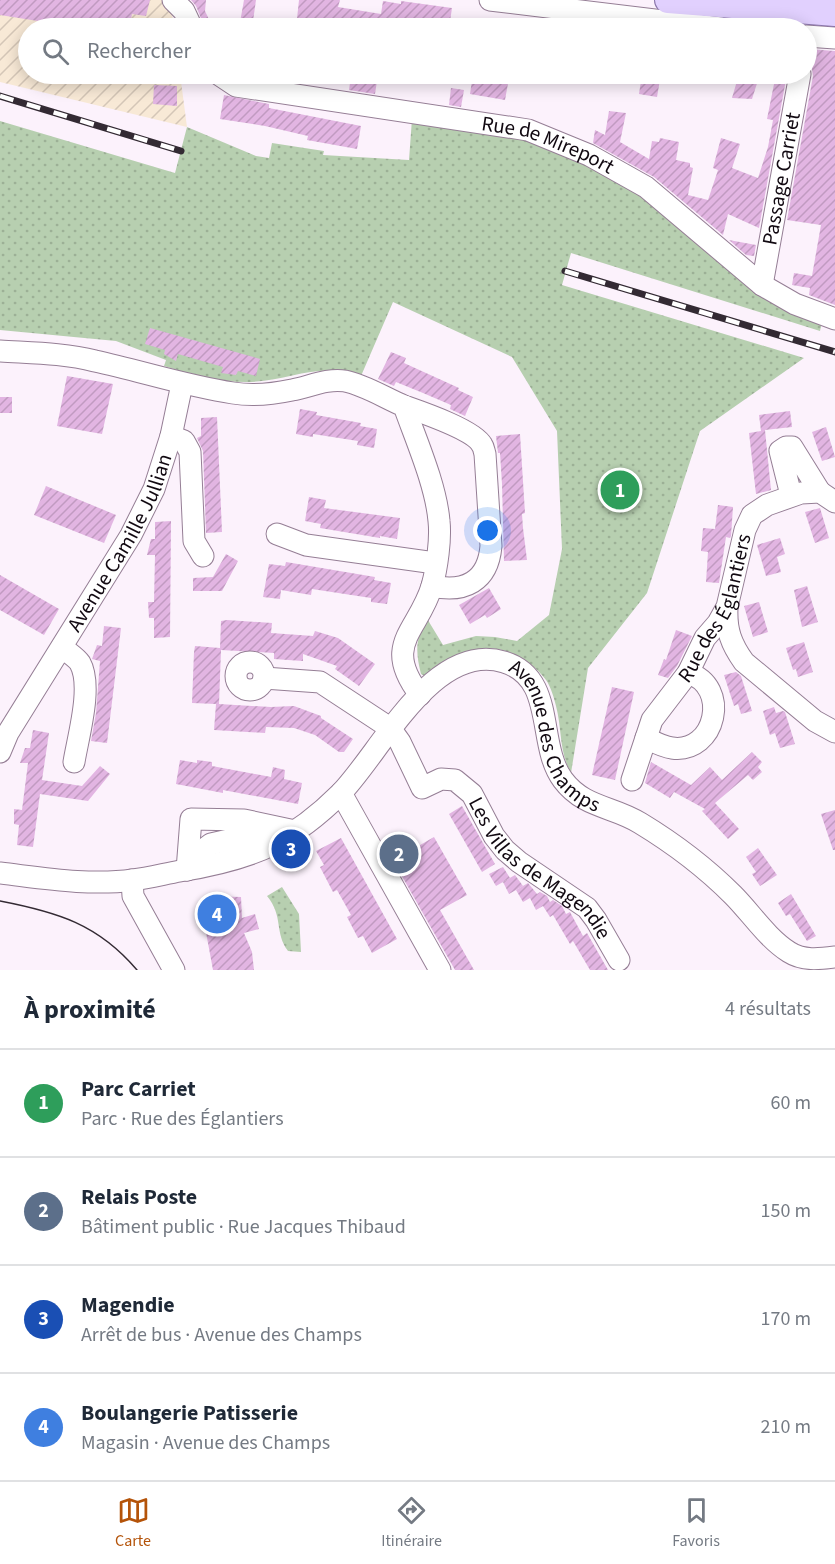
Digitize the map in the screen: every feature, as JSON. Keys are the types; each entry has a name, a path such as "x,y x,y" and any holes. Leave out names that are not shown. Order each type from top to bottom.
{"main road":[{"path":"668,0 834,13"}],"street":[{"path":"173,0 187,18"},
{"path":"490,0 639,18"},
{"path":"817,37 835,38"},
{"name":"Rue de Mireport","path":"234,84 528,130 589,155 646,188 762,285 795,304 835,319"},
{"name":"Passage Carriet","path":"762,285 798,84"},
{"path":"0,351 59,354 95,360 182,384 236,394 269,394 325,381 344,381 430,415 472,435 482,444 485,454 490,560 483,574 463,587 449,590 432,586"},
{"name":"Avenue Camille Jullian","path":"0,752 13,725 131,535 153,489 171,436 182,384"},
{"path":"404,406 428,471 439,521 439,545 432,586 404,641 404,668 420,695"},
{"name":"Avenue Camille Jullian","path":"171,436 184,441 190,452 194,541 203,556"},
{"path":"791,495 780,451 786,447 792,447 827,497"},
{"name":"Rue des Églantiers","path":"632,780 656,713 688,673 705,638 727,607 744,530 752,515 767,505 791,495 827,497"},
{"path":"277,534 306,545 435,563"},
{"path":"727,607 728,634 735,650 744,662 814,722 835,732"},
{"name":"Avenue Camille Jullian","path":"62,647 80,662 85,692 74,762"},
{"name":"Avenue des Champs","path":"295,831 306,825 341,793 390,728 420,695 444,674 459,664 494,660 513,666 530,680 540,697 549,750 560,776 570,789 599,807 639,822 701,867 732,894 766,932 790,953 814,960 835,957"},
{"path":"646,738 671,748 681,748 694,745 705,735 713,717 713,700 706,684 698,676 688,673"},
{"path":"264,678 320,682 390,728"},
{"name":"Les Villas de Magendie","path":"390,728 400,742 422,788 441,779 455,780 472,794 494,836 505,850 587,908 619,960"},
{"path":"341,793 440,970"},
{"path":"186,870 191,819 244,819 295,831"},
{"path":"0,873 57,880 132,880 186,870 199,853 218,841 266,830 295,831"},
{"path":"132,880 133,896 174,970"}],"shaded area":[{"path":"0,0 170,0 173,18 18,18 18,84 181,84 187,127 0,82"}],"green space":[{"path":"412,119 501,130 574,156 630,187 822,322 820,331 571,253 562,285 804,358 700,431 647,593 588,668 571,773 564,757 558,714 551,689 541,673 534,667 510,652 492,648 461,657 425,676 421,674 418,658 418,639 426,617 443,645 476,636 517,641 549,615 562,549 557,431 512,357 393,302 361,376 345,372 317,371 261,381 225,381 164,366 166,360 116,341 0,330 0,121 175,173 187,127 256,156 269,158 272,143 324,151 323,155 409,160"},
{"path":"282,887 299,914 301,952 288,951 281,937 275,911 267,896"}],"building":[{"path":"0,0 150,0 146,16 132,14 131,18 19,18 0,15"},
{"path":"191,0 206,0 205,11 208,18 201,18"},
{"path":"244,0 256,0 253,18 241,18"},
{"path":"299,0 340,0 338,7 381,14 383,1 401,4 401,1 452,8 450,18 297,18"},
{"path":"817,50 835,51 835,305 809,295 810,288 792,285 794,273 812,276 821,225 787,220 812,84 817,84"},
{"path":"350,84 377,84 375,94 349,90"},
{"path":"472,84 508,84 505,100 470,94"},
{"path":"640,84 659,84 657,97 639,94"},
{"path":"736,84 757,84 752,99 732,98"},
{"path":"774,84 785,84 759,228 728,214 723,235 654,177 593,143 595,130 605,135 609,111 626,113 620,142 649,159 652,141 659,142 660,138 679,142 676,160 690,163 690,167 693,168 688,195 708,200 718,170 713,168 721,138 740,144 732,168 758,178 768,147 773,120 767,119"},
{"path":"154,85 177,86 177,106 153,104"},
{"path":"451,88 464,90 461,107 449,105"},
{"path":"224,95 269,104 269,108 361,126 357,149 307,140 308,136 265,126 220,119"},
{"path":"729,240 756,245 754,256 746,255"},
{"path":"150,328 260,359 256,376 238,371 236,375 221,373 223,367 178,354 176,361 164,354 165,350 145,344"},
{"path":"391,352 406,358 404,363 459,388 458,390 473,397 465,416 450,409 451,405 423,393 396,382 394,386 378,379"},
{"path":"67,376 113,384 102,434 57,426"},
{"path":"0,397 12,397 12,413 0,413"},
{"path":"300,409 377,429 374,448 357,445 358,441 313,434 313,437 296,434"},
{"path":"790,411 792,427 765,430 771,490 756,494 749,433 761,431 759,415"},
{"path":"217,417 222,532 206,533 203,451 197,438 201,436 201,418"},
{"path":"826,427 835,457 822,461 812,432"},
{"path":"520,434 525,513 522,514 527,560 504,561 502,484 500,453 498,453 496,436"},
{"path":"46,486 116,515 104,543 34,515"},
{"path":"309,497 326,500 324,508 400,518 397,539 320,528 321,524 305,521"},
{"path":"718,505 733,507 731,536 726,537 719,583 706,582 708,552 701,551 703,528 715,529"},
{"path":"820,508 829,538 815,543 805,512"},
{"path":"171,521 170,637 154,638 154,618 149,618 148,602 154,602 155,555 147,555 151,539 155,539 155,522"},
{"path":"780,538 785,554 777,557 781,572 766,576 757,545"},
{"path":"226,554 238,561 222,591 193,591 193,578 213,577"},
{"path":"286,562 375,577 374,580 391,583 387,604 371,602 371,598 312,589 311,595 281,590 280,599 263,597 269,564 285,566"},
{"path":"0,575 59,609 44,635 0,610"},
{"path":"807,586 818,622 802,627 794,590"},
{"path":"489,588 501,609 487,618 485,615 470,624 459,605"},
{"path":"759,602 768,632 753,637 744,606"},
{"path":"221,621 272,623 271,633 313,636 315,631 338,638 375,664 359,686 335,669 337,666 303,654 303,661 274,659 274,653 221,650 219,704 294,706 321,716 353,739 344,752 339,752 315,735 294,728 266,727 265,733 214,730 216,704 192,703 194,652 195,646 220,648"},
{"path":"104,626 121,628 107,743 91,741 96,713 100,661 92,659 97,645 102,646"},
{"path":"676,630 692,636 677,666 668,678 658,675 664,659 666,660"},
{"path":"804,642 813,672 798,677 796,669 793,670 786,648"},
{"path":"736,672 741,676 752,711 741,714 738,704 734,706 724,675"},
{"path":"612,687 634,692 615,780 592,775"},
{"path":"774,707 776,713 785,712 795,744 780,748 775,733 770,735 763,711"},
{"path":"33,730 49,733 42,780 82,786 100,766 110,774 88,801 40,794 33,847 17,845 19,825 14,824 14,809 22,810 28,763 20,763 25,748 30,748"},
{"path":"752,752 762,762 758,767 762,772 753,780 748,775 715,803 739,829 728,839 702,811 705,809 674,792 670,798 645,783 651,762 691,785 710,767 722,780"},
{"path":"180,760 197,763 197,760 212,762 212,766 271,777 273,767 285,770 284,779 302,783 298,804 176,784"},
{"path":"462,806 495,864 482,872 449,814"},
{"path":"835,810 835,850 833,850 821,814"},
{"path":"434,837 467,895 440,910 474,970 455,970 386,848 401,840 408,852"},
{"path":"341,838 397,939 372,953 363,936 358,938 347,917 351,915 337,890 333,892 320,867 324,865 316,851"},
{"path":"758,848 777,875 760,886 752,874 756,872 746,857"},
{"path":"503,867 510,878 496,886 489,874"},
{"path":"515,875 523,886 509,894 503,882"},
{"path":"528,883 537,894 540,892 547,896 550,902 553,900 562,906 566,914 570,912 583,936 587,933 608,970 590,970 573,941 570,944 553,915 550,917 543,906 536,910 530,898 523,902 516,890"},
{"path":"791,894 816,936 807,941 790,914 786,916 778,903"},
{"path":"207,896 241,897 242,918 255,914 259,929 244,933 252,952 254,970 213,970 205,927"}],"tram line":[{"path":"0,901 40,910 75,922 107,941 137,970"}],"railway":[{"path":"0,96 181,151"},
{"path":"565,271 835,352"}],"place":[{"name":"Parc Carriet","path":"620,490"},
{"name":"Magendie","path":"291,849"},
{"name":"Relais Poste","path":"399,854"},
{"name":"Boulangerie Patisserie","path":"217,914"}]}
